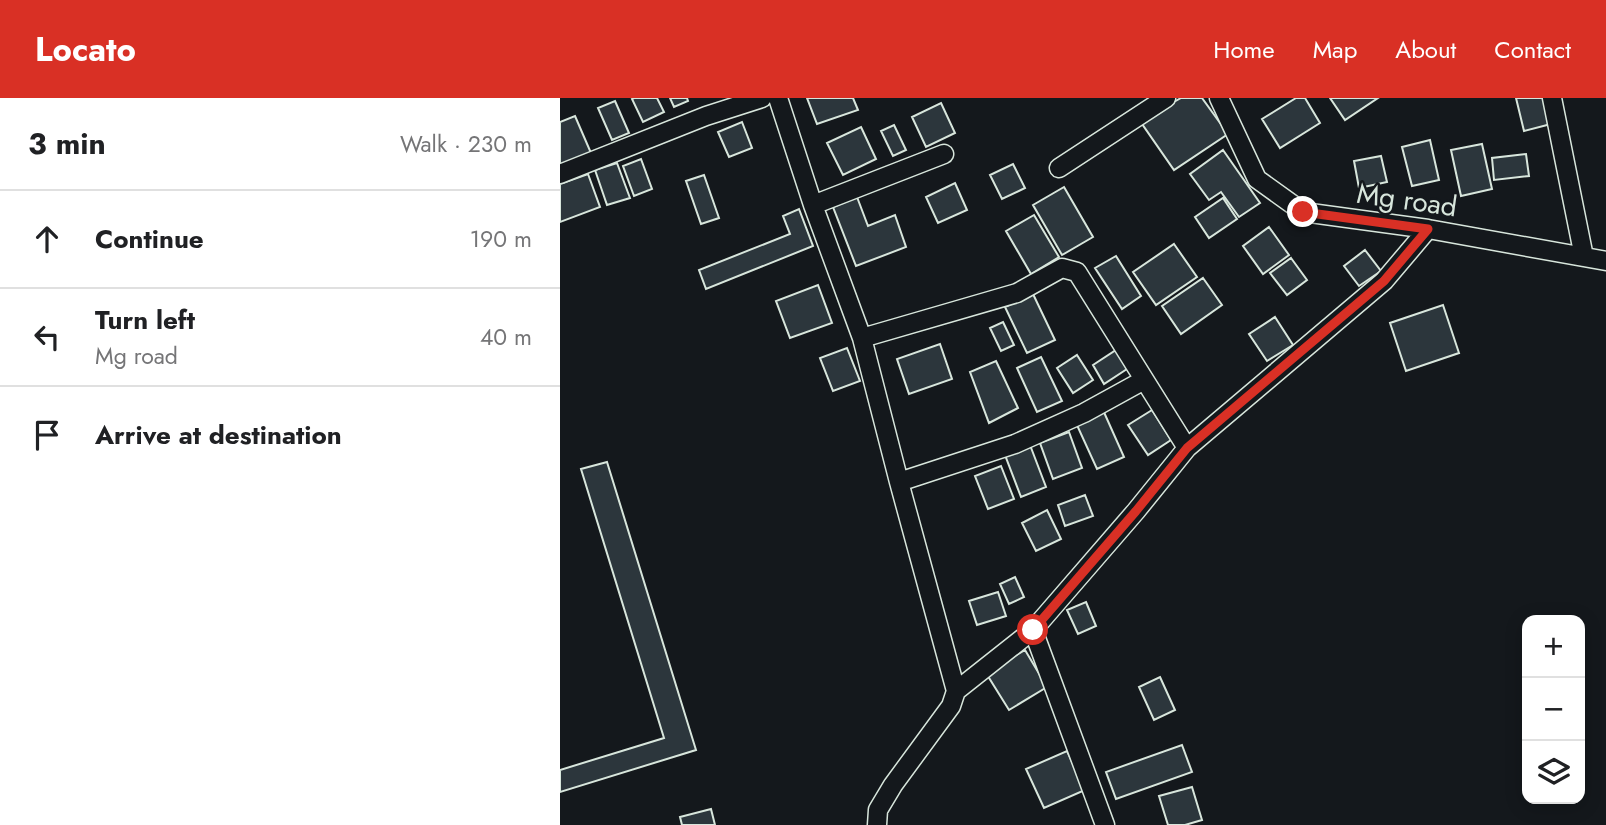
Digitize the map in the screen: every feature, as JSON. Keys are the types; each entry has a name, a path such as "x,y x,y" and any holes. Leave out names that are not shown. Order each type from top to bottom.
{"street":[{"path":"560,174 706,116 762,98"},
{"path":"778,98 813,205 863,338 956,691"},
{"path":"1059,168 1166,98"},
{"name":"Mg road","path":"1219,98 1257,179 1303,212 1428,229 1606,261"},
{"path":"1552,98 1584,257"},
{"path":"813,205 944,154"},
{"path":"877,825 878,810 951,706 956,691 1033,630 1187,448 1384,281 1428,229"},
{"path":"863,338 1017,293 1062,268 1077,272 1187,448"},
{"path":"899,482 1015,444 1084,413 1144,380"},
{"path":"1033,630 1105,825"}],"building":[{"path":"657,98 664,112 643,122 632,99"},
{"path":"670,98 687,98 688,101 674,107"},
{"path":"807,98 853,98 858,110 817,124"},
{"path":"1181,98 1202,98 1228,134 1174,170 1140,121"},
{"path":"1296,98 1305,98 1320,123 1280,148 1262,119"},
{"path":"1330,98 1378,98 1345,120"},
{"path":"1516,98 1544,98 1551,124 1524,131"},
{"path":"615,101 629,133 612,140 598,108"},
{"path":"941,103 955,133 926,147 912,117"},
{"path":"575,116 591,153 560,167 560,122"},
{"path":"742,122 752,148 729,157 718,132"},
{"path":"894,125 906,150 893,156 881,131"},
{"path":"861,127 876,159 843,175 827,143"},
{"path":"1430,140 1439,180 1412,186 1402,147"},
{"path":"1482,144 1492,189 1461,196 1451,150"},
{"path":"1223,150 1260,203 1239,217 1221,192 1209,200 1190,174"},
{"path":"1526,154 1529,176 1494,180 1492,158"},
{"path":"1381,156 1387,182 1359,188 1354,161"},
{"path":"641,159 652,189 634,196 623,166"},
{"path":"617,163 630,198 607,205 595,170"},
{"path":"1013,164 1025,188 1002,199 990,175"},
{"path":"588,174 600,207 560,222 560,184"},
{"path":"704,175 719,218 701,224 686,181"},
{"path":"955,183 967,210 938,223 926,197"},
{"path":"1064,187 1093,237 1062,255 1033,205"},
{"path":"857,197 868,226 895,215 906,247 856,266 833,207"},
{"path":"1223,198 1237,219 1209,238 1195,217"},
{"path":"799,209 813,246 706,289 699,270 790,234 783,216"},
{"path":"1034,215 1059,257 1031,274 1006,231"},
{"path":"1269,227 1289,255 1263,274 1243,246"},
{"path":"1174,244 1197,277 1156,305 1133,272"},
{"path":"1365,250 1381,271 1359,286 1344,266"},
{"path":"1116,256 1141,296 1122,309 1095,268"},
{"path":"1291,258 1307,280 1287,295 1270,273"},
{"path":"1203,278 1222,305 1181,334 1162,306"},
{"path":"818,285 832,323 790,338 776,301"},
{"path":"1033,294 1055,340 1027,353 1005,307"},
{"path":"1443,305 1459,353 1406,371 1390,323"},
{"path":"1275,317 1293,345 1267,361 1249,334"},
{"path":"1003,322 1014,345 1001,351 990,328"},
{"path":"940,344 952,379 909,394 897,359"},
{"path":"847,348 860,381 833,391 820,358"},
{"path":"1116,350 1127,369 1104,384 1093,365"},
{"path":"1077,355 1093,380 1073,393 1057,368"},
{"path":"1041,357 1062,401 1037,412 1017,368"},
{"path":"996,361 1018,408 989,423 970,372"},
{"path":"1103,410 1124,457 1097,469 1076,423"},
{"path":"1152,410 1171,440 1148,455 1128,425"},
{"path":"1069,432 1082,468 1053,479 1040,443"},
{"path":"1030,445 1046,487 1021,497 1005,455"},
{"path":"607,462 696,750 560,792 560,770 664,738 581,469"},
{"path":"1001,466 1014,499 988,509 975,476"},
{"path":"1085,495 1093,516 1065,526 1058,505"},
{"path":"1047,510 1061,539 1036,551 1022,523"},
{"path":"1015,577 1024,597 1009,604 1000,584"},
{"path":"998,592 1006,616 977,625 969,601"},
{"path":"1086,602 1096,626 1078,634 1067,610"},
{"path":"1025,650 1047,687 1009,710 986,673"},
{"path":"1160,677 1175,710 1154,720 1139,687"},
{"path":"1182,745 1192,772 1116,799 1106,772"},
{"path":"1067,751 1085,790 1044,808 1026,769"},
{"path":"1192,787 1202,820 1185,825 1168,825 1159,796"},
{"path":"711,809 715,825 682,825 680,817"}],"route":[{"path":"1033,630 1187,448 1384,281 1428,229 1303,212"}]}
